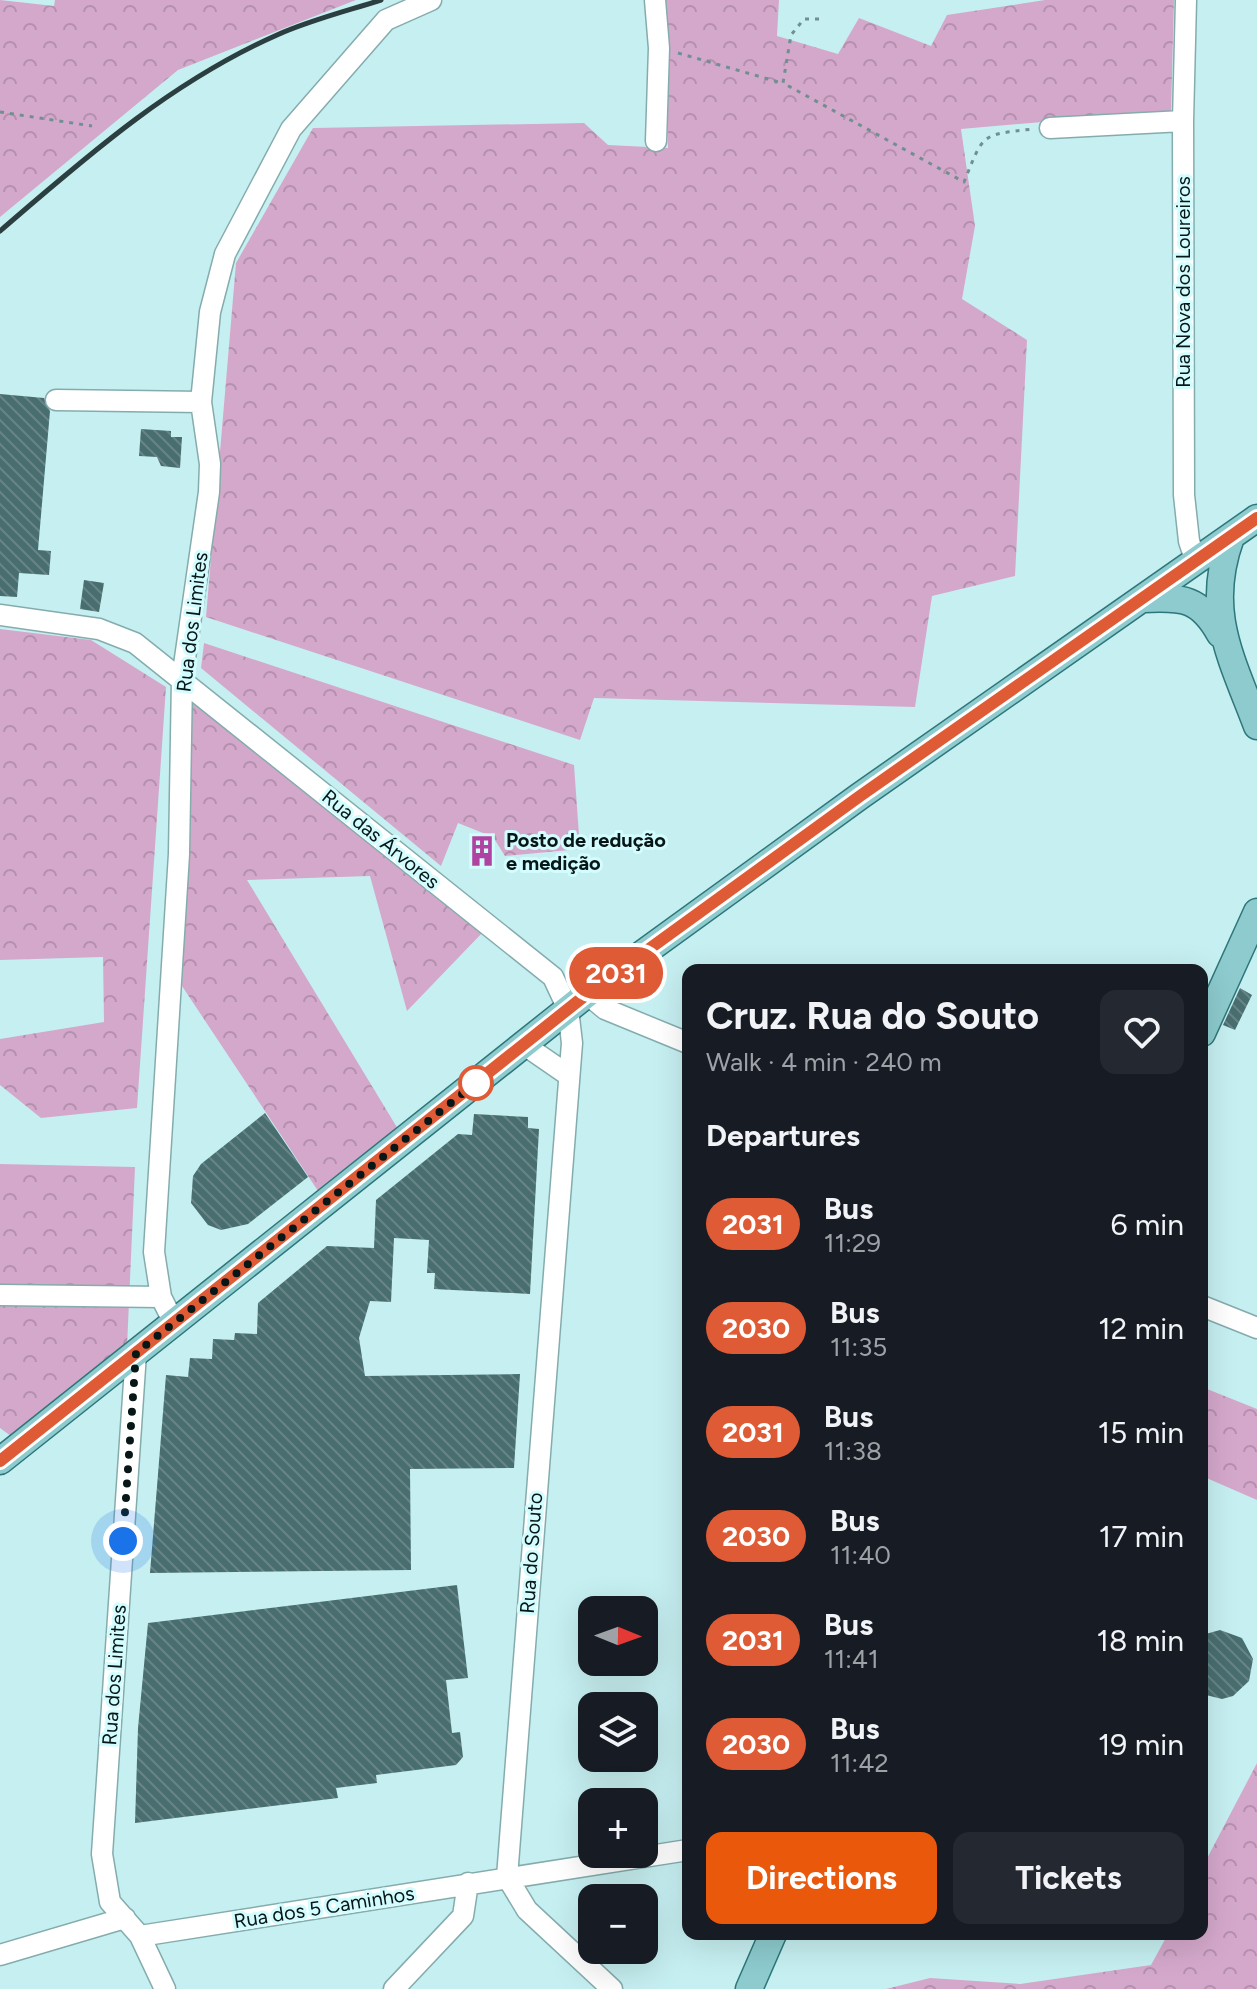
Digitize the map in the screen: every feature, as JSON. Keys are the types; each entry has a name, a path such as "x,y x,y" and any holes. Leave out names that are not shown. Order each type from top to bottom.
{"main road":[{"path":"0,1461 175,1325 578,1001 860,796 1257,518"},
{"path":"1207,605 1218,584 1231,537"},
{"path":"1196,562 1188,586 1207,605 1229,649 1257,726"},
{"path":"1144,599 1174,597 1207,605"},
{"path":"1208,1020 1257,912"},
{"path":"749,1989 770,1940"}],"street":[{"name":"Rua dos Limites","path":"175,1325 161,1297 154,1252 179,854 182,679 209,492 210,464 201,402 210,312 225,254 291,129 386,20 431,0"},
{"path":"655,0 659,48 656,141"},
{"name":"Rua Nova dos Loureiros","path":"1186,0 1183,121 1184,495 1189,541 1196,562"},
{"path":"1050,128 1183,121"},
{"path":"56,400 201,402"},
{"name":"Rua das Árvores","path":"0,615 99,629 135,643 553,977 578,1001"},
{"path":"578,1001 682,1041"},
{"name":"Rua do Souto","path":"507,1877 568,1075 578,1001"},
{"path":"523,1044 568,1075"},
{"path":"0,1295 161,1297"},
{"path":"1208,1308 1257,1328"},
{"name":"Rua dos Limites","path":"136,1353 102,1854 110,1902 140,1936 165,1989"},
{"name":"Rua dos 5 Caminhos","path":"140,1936 682,1851"},
{"path":"507,1877 527,1910 612,1989"},
{"path":"394,1989 463,1916 468,1883"},
{"path":"0,1955 125,1918"}],"path":[{"path":"783,83 791,35 804,19 819,19"},
{"path":"659,48 783,83 964,182 982,140 994,134 1050,128"},
{"path":"0,112 92,126"}],"green space":[{"path":"0,0 54,6 55,0 356,0 178,70 0,217"},
{"path":"665,0 779,0 777,36 838,54 859,18 931,46 947,15 1045,0 1174,0 1171,111 961,129 975,226 962,299 1027,340 1015,576 932,596 915,707 594,698 580,740 206,617 236,263 313,128 584,123 608,145 668,148"},
{"path":"0,629 91,640 166,687 137,1108 41,1118 0,1085 0,1039 104,1022 103,957 0,960"},
{"path":"204,643 574,765 580,849 505,856 493,837 458,823 441,866 201,668"},
{"path":"192,697 484,931 407,1011 370,876 247,880 398,1129 320,1194 182,986"},
{"path":"0,1164 135,1167 127,1347 15,1439 0,1428"},
{"path":"1208,1389 1257,1409 1257,1500 1208,1479"},
{"path":"1257,1763 1257,1989 886,1989 930,1978 1020,1984 1151,1965 1165,1940 1208,1940 1208,1857"}],"building":[{"path":"0,394 44,398 50,411 38,550 51,551 49,575 19,573 17,597 0,596"},
{"path":"141,429 171,431 171,437 182,437 180,468 161,466 157,457 139,456"},
{"path":"84,580 104,583 99,612 80,609"},
{"name":"Posto de redução e medição","path":"492,841 494,858 472,861 470,843"},
{"path":"1240,988 1252,995 1235,1030 1223,1025"},
{"path":"265,1113 308,1177 248,1224 221,1230 208,1225 191,1203 193,1176 201,1164"},
{"path":"474,1114 528,1117 528,1128 539,1129 530,1294 434,1289 435,1273 427,1273 429,1240 394,1238 391,1302 370,1301 359,1338 365,1376 520,1374 514,1468 410,1469 411,1570 150,1573 166,1375 188,1377 190,1358 212,1359 213,1339 234,1340 235,1333 257,1334 258,1303 327,1246 374,1248 376,1200 458,1134 472,1135"},
{"path":"457,1585 468,1678 446,1680 452,1733 460,1732 463,1757 456,1765 376,1775 377,1783 336,1788 338,1798 135,1823 138,1728 148,1623"},
{"path":"1220,1630 1242,1638 1253,1659 1249,1681 1233,1696 1222,1699 1208,1696 1208,1633"}],"railway":[{"path":"0,231 131,122 201,75 290,30 381,0"}],"bus line":[{"name":"2031","path":"0,1461 175,1325 587,994 860,796 1257,518"}],"place":[{"name":"Posto de redução e medição","path":"482,851"}],"route":[{"path":"123,1541 136,1353 476,1083"}]}
